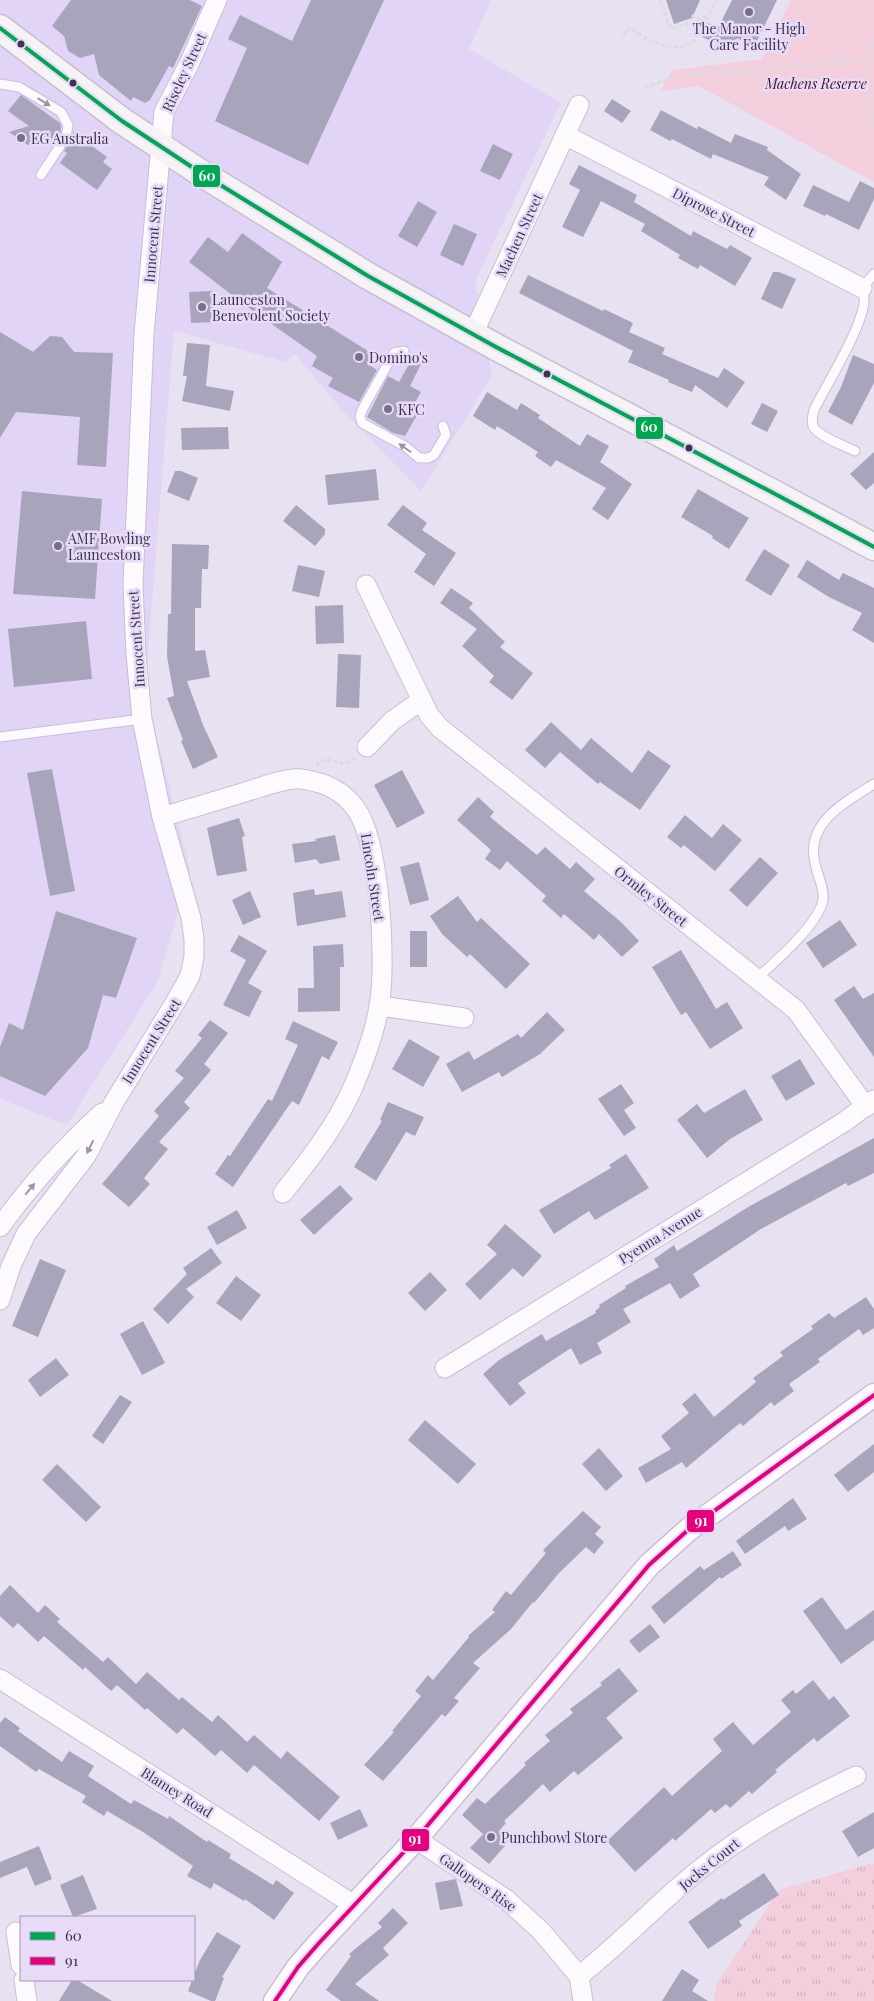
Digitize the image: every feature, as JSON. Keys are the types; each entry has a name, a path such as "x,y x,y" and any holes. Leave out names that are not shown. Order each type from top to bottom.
{"main road":[{"path":"0,28 122,121 201,173 368,276 874,548"}],"street":[{"name":"Riseley Street","path":"162,146 164,112 189,64 217,0"},
{"name":"Machen Street","path":"473,334 579,105"},
{"name":"Diprose Street","path":"565,136 868,281"},
{"name":"Innocent Street","path":"0,1300 11,1266 26,1234 86,1156 112,1104 190,976 194,957 191,918 162,817 142,719 136,654 133,585 144,334 162,146"},
{"name":"Ormley Street","path":"366,585 429,715 440,728 454,742 796,1010 870,1103"},
{"path":"367,747 392,721 422,700"},
{"name":"Lincoln Street","path":"162,817 274,783 295,779 311,781 332,788 346,798 357,810 369,841 380,910 382,958 380,1006 354,1086 335,1123 283,1193"},
{"path":"380,1006 464,1018"},
{"name":"Pyenna Avenue","path":"444,1368 828,1132 870,1103"},
{"name":"Innocent Street","path":"0,1227 30,1188 71,1142 112,1104"},
{"path":"276,2001 298,1967 416,1838 670,1544 874,1395"},
{"name":"Blamey Road","path":"0,1679 354,1905"},
{"name":"Jocks Court","path":"579,1976 602,1958 699,1870 738,1840 799,1803 856,1776"},
{"name":"Gallopers Rise","path":"416,1838 507,1900 541,1931 579,1976"},
{"path":"16,1932 20,1958"},
{"path":"579,1976 583,2001"},
{"path":"24,1981 27,2001"}],"lane":[{"path":"0,84 19,87 61,112 68,125 66,137 41,175"},
{"path":"855,451 820,433 813,426 812,419 814,410 848,345 861,314 868,281"},
{"path":"404,351 394,353 362,410 360,416 362,423 406,447 419,458 428,458 434,455 446,434 443,426"},
{"path":"0,737 142,719"},
{"path":"756,979 787,950 820,908 823,893 813,848 814,838 820,827 830,814 842,804 874,784"}],"path":[{"path":"660,0 671,29 708,16"},
{"path":"624,35 630,28 647,40 676,47 686,45 695,40 716,0"},
{"path":"692,15 697,20"},
{"path":"874,36 866,84 874,130"},
{"path":"645,88 678,74 785,68 852,61 866,58 871,52"},
{"path":"0,65 5,58"},
{"path":"52,489 52,494"},
{"path":"311,781 318,762 326,759 345,764 354,760 367,747"}],"shaded area":[{"path":"0,0 488,0 491,1 469,49 561,103 475,281 492,375 421,491 341,409 295,354 286,362 174,331 145,689 190,870 158,981 67,1125 0,1099"}],"green space":[{"name":"Machens Reserve","path":"791,0 874,0 874,182 699,86 661,91 672,70 762,59"},
{"path":"872,1863 874,1865 874,2001 714,2001 716,1985 779,1890"}],"building":[{"path":"71,0 190,0 202,6 173,68 169,66 150,100 145,103 133,97 131,101 99,75 94,54 80,58 68,51 64,36 52,26"},
{"path":"311,0 384,0 308,165 215,121 247,48 228,39 240,15 292,41"},
{"name":"The Manor - High Care Facility","path":"666,0 700,0 692,18 674,24"},
{"name":"The Manor - High Care Facility","path":"732,0 777,0 754,47 737,38 735,44 721,45 702,37 708,23 718,28"},
{"path":"21,95 60,123 60,135 54,144 49,140 28,145 9,132 29,126 8,111"},
{"path":"612,99 631,111 622,123 604,111"},
{"path":"661,110 697,129 698,126 731,143 735,134 768,147 767,150 801,174 786,200 764,185 769,177 713,154 711,159 650,130"},
{"path":"73,132 107,157 103,162 112,169 97,190 60,163 67,153 64,151 71,140"},
{"path":"493,144 513,154 500,180 480,171"},
{"path":"579,165 637,195 634,202 691,236 693,231 727,249 730,245 752,258 735,286 700,265 698,269 678,258 680,255 641,231 645,224 601,201 583,237 562,227 580,190 569,184"},
{"path":"860,181 874,188 874,199 859,230 826,214 825,216 803,206 813,185 849,202"},
{"path":"418,201 437,212 417,247 398,236"},
{"path":"454,224 477,234 463,266 440,255"},
{"path":"242,233 282,262 267,288 376,356 369,365 377,370 359,402 328,386 333,378 312,366 317,356 249,308 189,262 208,237 228,252"},
{"path":"773,272 779,272 796,279 782,309 761,299"},
{"path":"528,275 603,311 604,309 633,323 629,332 665,348 662,354 718,378 724,368 745,382 727,408 695,385 692,392 668,382 669,380 628,362 633,351 519,293"},
{"name":"Launceston Benevolent Society","path":"213,291 215,322 191,323 189,292"},
{"path":"0,332 33,352 50,336 62,337 74,352 113,353 106,467 77,465 80,417 16,412 0,438"},
{"path":"187,343 210,345 206,386 234,391 230,411 182,401 187,376 183,376"},
{"path":"853,355 874,364 874,383 852,425 828,412 841,387"},
{"name":"KFC","path":"413,357 422,362 410,386 421,392 410,411 417,415 405,436 393,433 367,417 388,376 399,382"},
{"path":"487,392 517,410 521,403 540,415 538,418 580,446 587,434 609,446 600,462 632,484 608,520 592,509 606,488 556,460 551,467 535,456 538,452 497,426 495,430 473,416"},
{"path":"762,403 778,411 767,432 751,424"},
{"path":"228,427 229,449 182,450 181,428"},
{"path":"874,452 874,483 866,490 850,474"},
{"path":"376,469 379,500 328,505 325,475"},
{"path":"175,471 181,471 198,478 189,501 167,492"},
{"path":"698,489 749,518 729,549 712,538 713,536 681,517"},
{"name":"AMF Bowling Launceston","path":"22,491 102,499 95,599 13,594"},
{"path":"296,505 325,529 325,534 315,546 283,521"},
{"path":"403,505 427,523 422,530 456,553 434,586 414,572 426,554 387,525"},
{"path":"172,544 209,545 208,569 202,569 201,608 195,608 195,651 205,650 210,677 187,681 203,725 218,757 193,769 181,741 183,740 167,698 174,696 167,656 168,614 171,614"},
{"path":"764,549 790,565 771,596 745,580"},
{"path":"807,560 839,580 843,573 874,588 874,643 852,630 862,613 829,597 797,577"},
{"path":"298,565 325,571 319,597 292,591"},
{"path":"451,588 473,603 469,608 505,642 500,647 533,673 512,700 489,682 494,676 462,646 477,629 440,603"},
{"path":"343,605 344,643 316,644 315,606"},
{"path":"86,621 92,679 14,687 8,629"},
{"path":"338,654 361,655 359,708 336,707"},
{"path":"551,722 581,750 591,738 632,773 648,750 671,766 640,810 600,782 598,784 560,752 545,768 525,750"},
{"path":"52,769 75,891 50,896 27,773"},
{"path":"402,770 425,813 397,828 374,785"},
{"path":"478,797 494,812 490,817 537,855 545,847 570,869 576,862 595,879 584,891 621,922 639,941 622,957 599,934 594,940 564,914 561,918 542,901 546,896 507,861 500,870 485,859 491,850 457,820"},
{"path":"685,815 712,838 723,824 742,840 715,871 684,845 681,848 667,837"},
{"path":"239,818 245,836 242,837 247,871 217,876 207,828"},
{"path":"335,835 340,860 320,864 316,859 295,863 292,844 316,841 315,839"},
{"path":"760,857 778,873 747,907 729,890"},
{"path":"419,862 429,900 410,905 400,867"},
{"path":"314,889 315,895 342,891 346,917 297,926 293,893"},
{"path":"250,891 261,917 243,925 232,900"},
{"path":"458,896 477,922 481,918 530,964 506,989 470,954 467,957 442,934 430,916"},
{"path":"56,911 137,938 116,998 103,995 88,1048 45,1096 0,1076 0,1047 9,1023 23,1030"},
{"path":"840,920 857,945 823,968 806,943"},
{"path":"410,931 427,931 427,967 410,967"},
{"path":"239,935 267,951 248,983 262,991 249,1017 223,1005 246,960 230,951"},
{"path":"343,944 344,967 340,967 340,1011 298,1012 298,988 314,988 313,946"},
{"path":"681,950 716,1009 727,1002 743,1028 710,1049 686,1012 681,1015 652,967"},
{"path":"854,986 863,999 874,993 874,1057 834,1000"},
{"path":"547,1012 565,1030 540,1054 502,1077 499,1072 462,1092 446,1064 469,1051 474,1060 518,1034 521,1038"},
{"path":"210,1020 228,1033 204,1064 211,1070 184,1102 190,1108 159,1142 168,1149 144,1178 150,1184 129,1207 102,1184 159,1116 154,1111 184,1078 175,1071 202,1038 198,1035"},
{"path":"293,1021 338,1042 329,1060 322,1056 299,1105 292,1101 233,1187 215,1174 228,1155 230,1156 268,1099 272,1101 298,1045 285,1039"},
{"path":"409,1039 440,1057 423,1087 392,1069"},
{"path":"800,1059 815,1084 786,1101 771,1076"},
{"path":"621,1084 634,1103 624,1110 636,1128 624,1136 598,1099"},
{"path":"745,1089 763,1120 730,1139 707,1158 677,1120 697,1104 704,1113"},
{"path":"388,1102 424,1117 415,1136 406,1132 376,1181 354,1167 382,1121 380,1120"},
{"path":"874,1138 874,1173 848,1186 846,1183 761,1229 693,1274 700,1286 680,1299 670,1283 623,1309 631,1322 597,1343 602,1353 580,1365 571,1348 518,1383 526,1393 510,1406 483,1374 499,1360 542,1334 546,1341 596,1313 595,1311 600,1307 599,1305 626,1288 625,1286 659,1267 654,1259 674,1245 677,1251 750,1206"},
{"path":"626,1154 649,1188 595,1220 589,1211 554,1234 539,1210 611,1168 609,1165"},
{"path":"340,1185 353,1199 314,1235 300,1220"},
{"path":"237,1210 247,1228 217,1245 207,1227"},
{"path":"505,1224 542,1256 523,1277 513,1268 480,1300 465,1284 497,1254 487,1245"},
{"path":"211,1248 222,1263 186,1289 194,1297 168,1324 153,1309 187,1274 183,1268"},
{"path":"40,1259 66,1270 38,1337 12,1326"},
{"path":"430,1272 447,1290 425,1311 408,1293"},
{"path":"236,1276 261,1295 241,1321 216,1303"},
{"path":"866,1297 874,1309 874,1328 863,1335 859,1329 818,1359 820,1362 789,1384 794,1391 774,1406 771,1402 743,1426 740,1423 686,1468 682,1462 646,1483 638,1468 671,1449 661,1436 689,1413 682,1404 695,1393 714,1417 756,1382 753,1378 783,1356 780,1352 813,1329 811,1326 829,1313 834,1318"},
{"path":"143,1321 165,1363 142,1375 120,1334"},
{"path":"56,1358 69,1375 40,1397 28,1380"},
{"path":"120,1395 132,1402 103,1444 92,1436"},
{"path":"425,1420 476,1464 458,1484 408,1440"},
{"path":"874,1444 874,1472 848,1492 834,1475"},
{"path":"599,1448 623,1476 606,1491 582,1464"},
{"path":"57,1464 101,1507 86,1522 42,1480"},
{"path":"793,1498 807,1519 788,1531 785,1526 745,1554 736,1541"},
{"path":"583,1511 601,1527 595,1534 604,1542 594,1554 586,1547 559,1573 511,1629 473,1663 480,1668 454,1698 459,1701 445,1717 442,1714 383,1781 364,1765 394,1732 392,1731 421,1696 415,1691 428,1675 433,1680 468,1636 495,1612 492,1610 506,1591 511,1595 546,1553 543,1550"},
{"path":"733,1551 742,1565 721,1579 720,1577 664,1624 651,1607 700,1566 704,1570"},
{"path":"10,1585 38,1613 45,1605 60,1619 57,1622 103,1662 108,1657 136,1684 147,1672 179,1700 182,1697 212,1722 218,1715 247,1742 254,1735 281,1759 287,1751 340,1797 319,1821 254,1765 247,1773 221,1750 215,1756 183,1728 177,1734 147,1708 145,1710 117,1685 111,1691 85,1667 83,1670 44,1636 38,1642 18,1623 13,1628 0,1616 0,1596"},
{"path":"822,1597 846,1630 874,1610 874,1640 841,1664 803,1611"},
{"path":"650,1624 660,1637 639,1653 629,1641"},
{"path":"619,1668 638,1691 606,1718 623,1738 578,1775 574,1771 550,1792 543,1784 504,1821 506,1823 500,1830 510,1840 489,1864 470,1848 483,1834 462,1815 477,1798 485,1804 526,1765 524,1763 550,1741 545,1735 573,1713 570,1709 602,1685 600,1683"},
{"path":"813,1680 829,1700 834,1696 850,1716 817,1742 814,1738 775,1770 777,1772 752,1794 749,1791 730,1808 726,1804 715,1813 711,1809 675,1841 673,1838 635,1872 607,1841 664,1787 672,1796 722,1751 713,1739 733,1722 753,1745 791,1712 781,1700 793,1690 796,1694"},
{"path":"5,1717 20,1728 18,1731 62,1762 69,1751 94,1766 88,1776 131,1804 134,1800 168,1819 169,1816 207,1842 208,1840 231,1854 229,1858 273,1885 276,1880 294,1893 274,1920 245,1899 244,1901 214,1883 211,1889 187,1876 193,1866 143,1832 107,1811 104,1816 82,1802 86,1796 39,1769 36,1772 0,1746 0,1723"},
{"path":"360,1809 368,1826 338,1840 330,1823"},
{"path":"874,1812 874,1848 858,1857 842,1831"},
{"path":"39,1846 52,1879 35,1886 27,1867 0,1878 0,1862"},
{"path":"764,1873 779,1895 739,1921 742,1926 708,1949 688,1922 722,1898 723,1900"},
{"path":"83,1875 97,1909 73,1916 60,1885"},
{"path":"456,1879 463,1906 440,1910 435,1883"},
{"path":"393,1908 408,1923 383,1948 389,1955 355,1984 379,2001 341,2001 326,1990 351,1956 349,1954 382,1927 378,1923"},
{"path":"217,1932 241,1946 222,1977 224,1978 215,2001 188,1991 192,1981 195,1981 195,1973 200,1960"},
{"path":"682,1969 699,1980 692,1991 708,2001 662,2001"},
{"path":"71,1981 79,1981 112,2001 59,2001"}],"transit line":[{"name":"60","path":"0,28 122,121 201,173 368,276 496,347 874,547"},
{"name":"91","path":"275,2001 298,1967 416,1839 649,1565 688,1530 874,1395"}],"place":[{"name":"The Manor - High Care Facility","path":"749,12"},
{"name":"EG Australia","path":"21,138"},
{"name":"Launceston Benevolent Society","path":"202,307"},
{"name":"Domino's","path":"359,357"},
{"name":"KFC","path":"388,409"},
{"name":"AMF Bowling Launceston","path":"58,546"},
{"name":"Punchbowl Store","path":"491,1837"}]}
